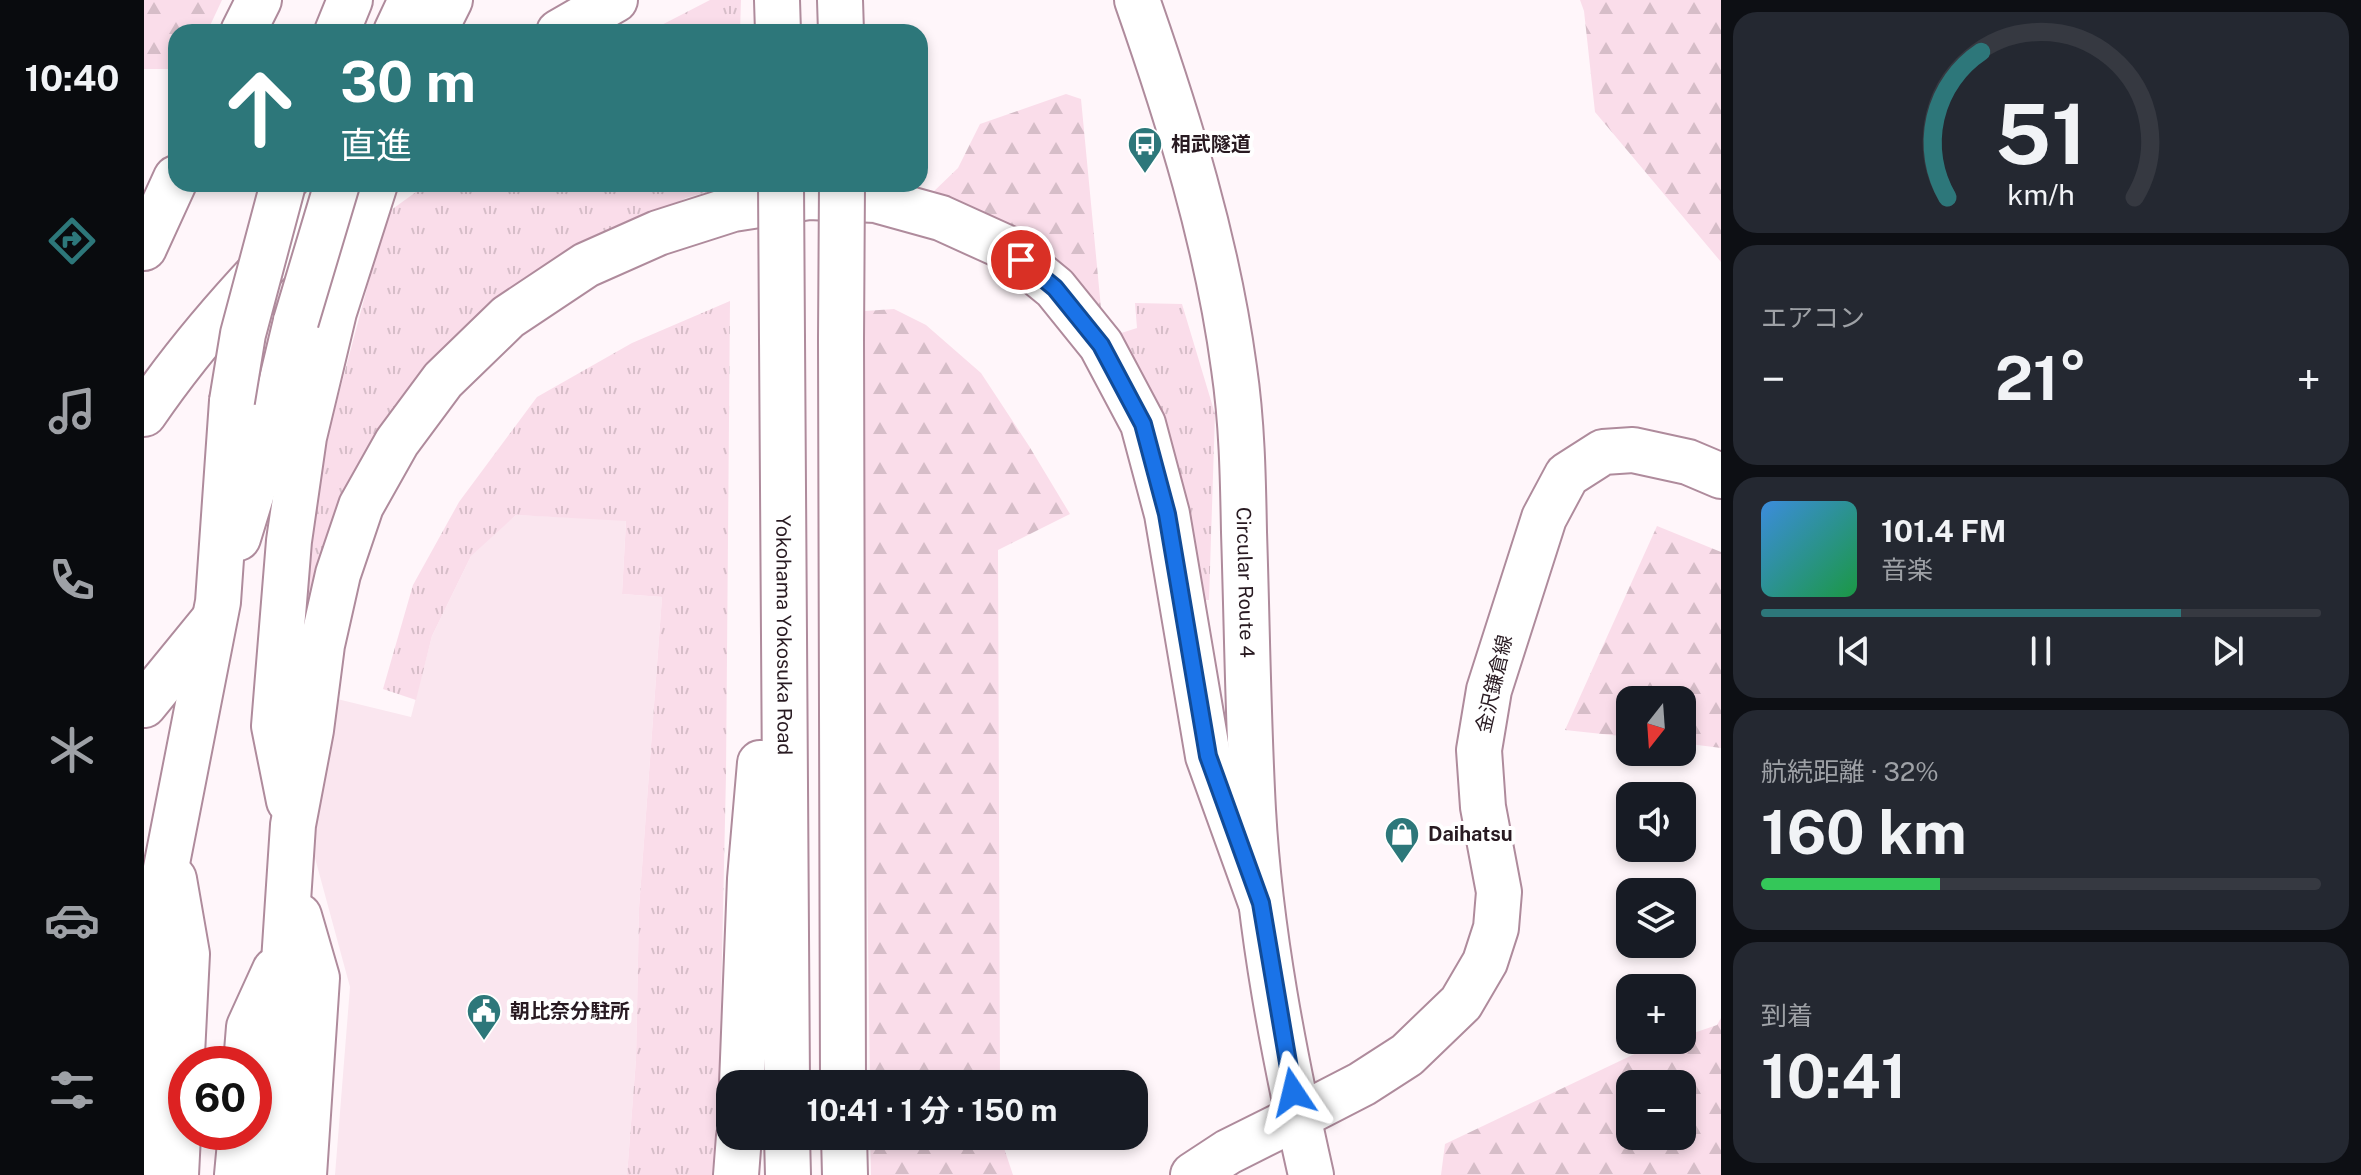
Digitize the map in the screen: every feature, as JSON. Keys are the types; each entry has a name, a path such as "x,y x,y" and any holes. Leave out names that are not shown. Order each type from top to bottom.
{"main road":[{"path":"247,24 259,0"},
{"path":"340,24 350,0"},
{"path":"400,24 411,0"},
{"path":"438,24 450,0"},
{"path":"573,24 615,0"},
{"path":"777,0 778,24"},
{"path":"840,0 841,24"},
{"name":"Circular Route 4","path":"1137,0 1189,156 1219,281 1234,369 1242,451 1253,810 1261,903 1311,1175"},
{"path":"144,248 170,192"},
{"path":"144,742 155,692 217,610 232,401 243,334 281,192"},
{"path":"293,825 274,726 289,541 304,437 315,317 336,192"},
{"path":"150,390 291,238 339,192"},
{"path":"145,1175 150,950 217,610 266,447 315,317 371,192"},
{"name":"Yokohama Yokosuka Road","path":"781,192 787,1070"},
{"path":"842,192 843,1070"},
{"path":"270,1175 293,825 311,730 322,645 338,574 361,506 397,442 443,380 508,317 586,265 658,233 733,209 809,197 876,200 941,218 1005,247 1055,288 1101,345 1143,424 1167,514 1208,756 1261,903"},
{"name":"金沢鎌倉線","path":"1193,1175 1228,1152 1362,1084 1407,1055 1461,1003 1485,962 1496,928 1499,892 1483,807 1479,750 1489,690 1516,597 1544,518 1567,475 1603,452 1633,450 1688,462 1721,476"},
{"path":"743,1070 750,879 784,465"},
{"path":"144,927 166,867"},
{"path":"166,867 187,954 176,1175"},
{"path":"290,887 317,978 304,1175"},
{"path":"247,1046 249,1027 287,946"},
{"path":"186,976 213,1012 211,1046"},
{"path":"203,1175 205,1150"},
{"path":"237,1175 239,1150"},
{"path":"736,1175 738,1150"},
{"path":"787,1150 788,1175"},
{"path":"844,1150 845,1175"}],"shaded area":[{"path":"516,515 626,520 622,594 662,597 639,908 636,1059 627,1175 335,1175 350,987 312,847 329,697 411,717 432,636 471,556 475,549"}],"green space":[{"path":"144,0 222,0 211,24 168,24 168,69 144,69"},
{"path":"710,0 741,0 740,24 664,24"},
{"path":"1580,0 1721,0 1721,262 1595,112 1584,11"},
{"path":"1066,94 1081,99 1101,308 1046,246 1010,226 930,195 958,168 980,124"},
{"path":"416,192 707,192 686,198 476,318 295,662 324,450 387,213"},
{"path":"730,301 726,775 719,1070 716,1070 712,1175 627,1175 636,1059 639,908 662,597 622,594 626,521 516,515 471,556 432,636 416,700 383,689 413,585 459,502 537,397 632,343"},
{"path":"1135,303 1182,304 1215,414 1209,600 1198,600 1115,335 1137,328"},
{"path":"894,309 926,325 981,373 1070,514 998,550 1000,1070 870,1070 863,568 865,311"},
{"path":"1657,526 1721,552 1721,748 1696,745 1696,686 1616,686 1616,735 1565,730"},
{"path":"1721,1018 1721,1175 1441,1175 1445,1144 1635,1054 1696,1054 1696,1032 1717,1025"},
{"path":"870,1150 1005,1150 1013,1175 871,1175"}],"place":[{"name":"相武隧道","path":"1145,175"},
{"name":"Daihatsu","path":"1402,865"},
{"name":"朝比奈分駐所","path":"484,1042"}],"route":[{"path":"1021,260 1055,288 1101,345 1143,424 1167,514 1208,756 1261,903 1293,1092"}]}
